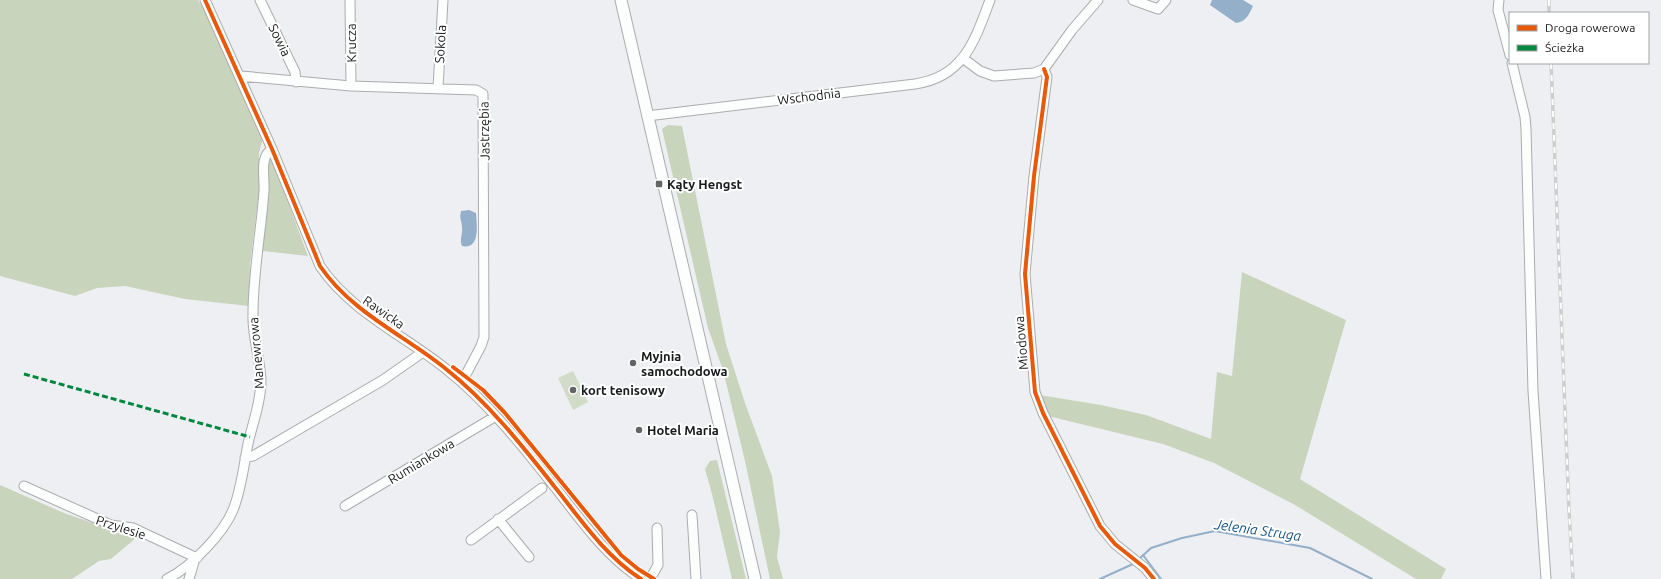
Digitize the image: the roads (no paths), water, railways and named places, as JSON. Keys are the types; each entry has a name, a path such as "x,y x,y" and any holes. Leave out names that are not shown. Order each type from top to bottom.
{"main road":[{"path":"621,0 755,579"}],"street":[{"name":"Rawicka","path":"205,0 241,76 320,266 326,275 348,299 423,352 462,382 496,416 606,549 624,567 641,579"},
{"name":"Sowia","path":"260,0 295,72 296,82"},
{"name":"Krucza","path":"350,0 351,86"},
{"name":"Sokola","path":"438,88 443,0"},
{"path":"990,0 972,46 964,59 980,71 994,76 1034,73 1044,69 1072,30 1098,0"},
{"path":"1133,0 1158,9 1166,0"},
{"path":"1499,0 1498,10 1509,51"},
{"name":"Wschodnia","path":"647,116 920,83 937,78 951,70 964,59"},
{"path":"1512,64 1526,123 1534,391 1546,579"},
{"name":"Miodowa","path":"1044,69 1047,77 1034,176 1025,274 1035,392 1043,413 1100,526 1115,544 1145,568 1154,579"},
{"name":"Jastrzębia","path":"241,76 351,86 476,90 483,94 484,337 481,346 462,382"},
{"name":"Manewrowa","path":"167,579 196,560 232,510 245,458 260,391 260,366 253,317 253,295 264,191 264,158 267,152 272,149"},
{"path":"245,458 252,456 356,396 423,352"},
{"name":"Rumiankowa","path":"345,506 496,416"},
{"name":"Przylesie","path":"24,486 100,521 111,525 133,528 196,560"},
{"path":"471,540 542,488"},
{"path":"692,515 696,579"},
{"path":"498,519 529,557"},
{"path":"650,579 658,565 657,528"},
{"path":"189,579 196,560"}],"water":[{"path":"1212,0 1243,0 1253,6 1245,19 1236,23 1210,5"},
{"path":"469,210 476,213 476,236 475,241 472,244 462,246 462,226 460,216 461,211"}],"waterway":[{"name":"Jelenia Struga","path":"1139,559 1151,548 1182,538 1215,531 1310,548 1372,579"},
{"path":"1143,555 1161,579"},
{"name":"Jelenia Struga","path":"1100,579 1133,564"}],"railway":[{"path":"1549,0 1549,12"},
{"path":"1551,64 1573,579"}],"place":[{"name":"Kąty Hengst","path":"659,184"},
{"name":"Myjnia samochodowa","path":"633,363"},
{"name":"kort tenisowy","path":"573,390"},
{"name":"Hotel Maria","path":"639,430"}]}
